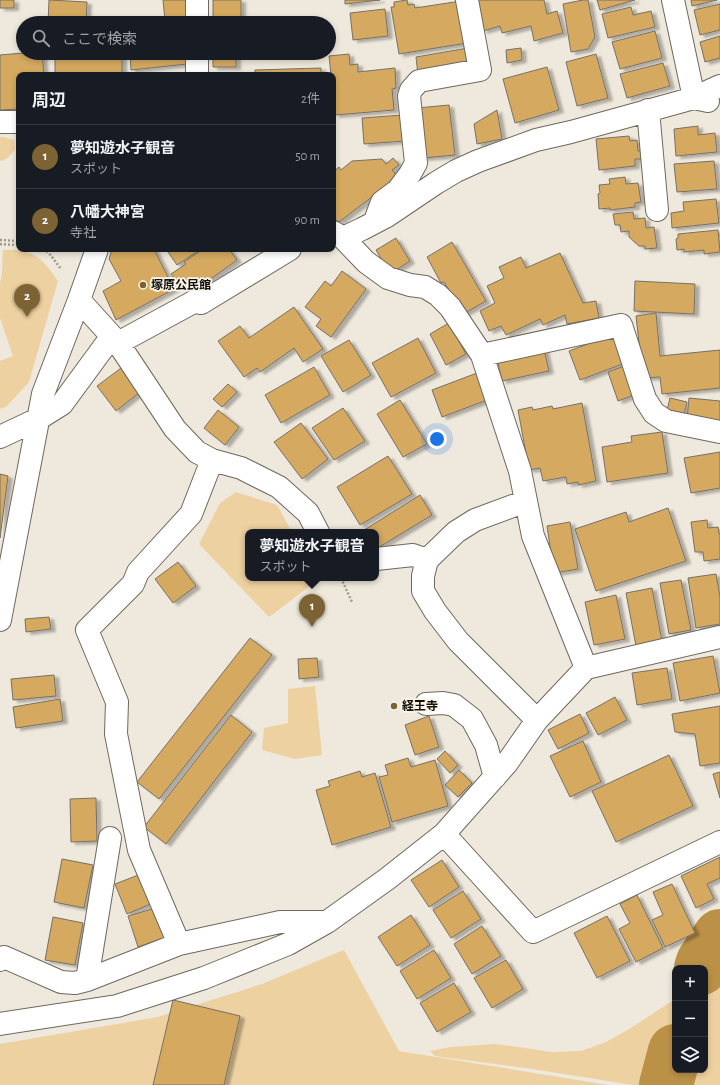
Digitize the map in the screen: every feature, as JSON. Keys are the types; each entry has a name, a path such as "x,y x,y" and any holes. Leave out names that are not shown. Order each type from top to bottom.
{"street":[{"path":"197,0 197,16"},
{"path":"375,223 382,202 402,186 416,163 409,96 411,90 419,81 480,70 467,0"},
{"path":"673,0 694,98"},
{"path":"338,235 362,230 399,209 436,183 478,161 536,140 571,132 694,98 720,86"},
{"path":"694,98 720,103"},
{"path":"648,110 657,210"},
{"path":"0,122 16,122"},
{"path":"338,235 366,262 388,278 410,285 425,287 438,295 450,307 482,355 520,471 533,536 586,668"},
{"path":"0,620 43,394 96,252"},
{"path":"0,437 38,419 62,404 106,344 118,343 199,299 201,303 285,252"},
{"path":"79,300 118,343 175,429 197,452 212,460 241,468 279,486 308,513 316,529"},
{"path":"482,355 621,325 645,399 654,413 666,422 720,432"},
{"path":"179,944 139,850 116,734 117,702 87,630 133,584 138,572 192,514 212,460"},
{"path":"526,502 475,520 456,532 427,560 423,576 423,591 435,611 458,641 537,720"},
{"path":"379,559 413,555 427,560"},
{"path":"0,1024 117,1006 204,978 288,944 327,922 387,879 444,834 507,763 537,720 586,668 719,639"},
{"path":"426,704 443,703 454,705 472,718 486,745 495,777"},
{"path":"444,834 533,932 720,842"},
{"path":"88,980 110,838"},
{"path":"0,960 4,957 61,982 75,983 88,980 179,944 280,922 327,922"}],"path":[{"path":"0,240 16,242"},
{"path":"0,244 16,244"},
{"path":"342,581 352,602"}],"shaded area":[{"path":"0,137 14,140 15,149 9,157 0,161"},
{"path":"3,250 16,250 16,252 26,252 36,256 48,267 58,281 29,382 6,407 0,409 0,361 13,356 0,318 0,284"},
{"path":"236,492 277,505 290,529 245,529 245,581 316,581 269,617 199,544 220,503"},
{"path":"315,686 322,755 295,759 262,750 264,728 288,723 288,689"},
{"path":"344,950 399,1051 608,1085 0,1085 0,1044 158,1017 262,984"},
{"path":"720,952 720,1085 633,1085 526,1068 435,1056 430,1051 450,1047 495,1044 551,1052 581,1051 606,1042 631,1028 672,1001 672,1073 708,1073 708,968"}],"building":[{"path":"0,0 14,0 14,8 0,8"},
{"path":"49,0 87,2 86,16 48,16"},
{"path":"163,0 192,0 190,16 165,16"},
{"path":"213,0 241,0 241,16 213,16"},
{"path":"345,0 380,0 345,4"},
{"path":"407,0 408,5 414,4 415,8 461,1 467,43 399,54 391,7 394,7 394,2"},
{"path":"474,0 544,0 547,14 557,11 563,33 534,41 531,26 502,33 500,26 483,31"},
{"path":"588,0 595,37 588,49 571,52 563,4"},
{"path":"597,0 635,0 600,10"},
{"path":"691,0 717,0 692,6"},
{"path":"720,4 720,30 700,35 694,10"},
{"path":"631,7 633,15 651,11 655,27 608,38 602,14"},
{"path":"385,9 388,36 353,40 350,13"},
{"path":"655,31 662,58 620,69 612,42"},
{"path":"720,36 720,58 705,62 700,42"},
{"path":"468,48 471,66 418,75 416,57"},
{"path":"521,48 522,60 507,63 506,50"},
{"path":"16,54 16,60 43,60 44,72 16,72 16,109 0,110 0,55"},
{"path":"349,54 350,65 358,64 358,72 395,68 396,88 392,89 394,110 336,115 336,72 331,72 329,60 336,60 336,55"},
{"path":"596,54 608,98 577,106 566,62"},
{"path":"55,60 122,60 122,72 55,72"},
{"path":"130,60 187,60 187,64 131,70"},
{"path":"213,60 236,60 236,67 213,67"},
{"path":"663,63 670,86 627,98 620,74"},
{"path":"547,67 559,110 515,123 503,79"},
{"path":"321,68 321,72 255,72 255,70"},
{"path":"449,105 455,155 423,158 417,108"},
{"path":"497,110 502,139 477,144 474,124"},
{"path":"403,115 405,141 364,144 362,118"},
{"path":"698,126 698,135 715,133 717,152 676,156 674,129"},
{"path":"629,136 630,141 637,140 638,151 641,151 642,159 635,159 635,166 599,170 596,139"},
{"path":"393,158 399,165 392,170 398,177 339,222 336,220 336,170 339,167 341,170 352,161 382,159 386,164"},
{"path":"714,161 717,189 677,192 674,164"},
{"path":"625,177 626,184 638,183 641,202 635,203 635,207 610,210 610,208 599,209 599,185 610,184 609,179"},
{"path":"716,199 719,223 672,228 671,213 684,211 683,202"},
{"path":"633,212 634,219 645,218 646,228 654,227 657,248 645,249 645,246 639,246 629,237 629,231 621,232 620,225 615,225 613,214"},
{"path":"718,230 720,252 704,254 704,250 684,252 684,249 677,250 676,239 678,238 678,234"},
{"path":"396,238 410,261 390,274 376,250"},
{"path":"452,242 486,301 463,314 444,282 441,283 427,257"},
{"name":"塚原公民館","path":"111,252 156,252 174,289 116,320 103,291 121,281 109,259"},
{"path":"168,252 196,252 177,265"},
{"path":"199,252 231,252 237,260 201,286 196,280 183,290 171,274 186,264 184,262"},
{"path":"560,253 583,303 596,301 599,318 567,324 565,315 543,325 540,319 506,335 501,326 489,331 480,311 495,303 487,286 504,278 499,267 521,257 526,268"},
{"path":"342,271 366,289 331,337 316,326 321,319 305,307 325,281 331,286"},
{"path":"635,281 695,284 694,314 634,311"},
{"path":"294,307 323,349 303,362 294,348 260,372 257,368 244,377 218,341 240,326 249,338"},
{"path":"656,313 660,356 720,350 720,388 662,394 660,377 643,378 636,316"},
{"path":"449,323 466,354 446,365 430,334"},
{"path":"617,333 628,362 580,380 569,351"},
{"path":"418,338 436,373 391,397 372,363"},
{"path":"349,340 371,375 343,392 321,356"},
{"path":"544,349 549,371 502,381 497,359"},
{"path":"627,365 637,394 618,401 608,372"},
{"path":"314,367 330,395 281,423 265,395"},
{"path":"121,368 140,392 116,411 97,386"},
{"path":"477,373 487,400 442,417 432,390"},
{"path":"228,384 237,392 222,407 213,399"},
{"path":"670,398 687,402 683,418 666,414"},
{"path":"689,398 720,401 720,422 687,419"},
{"path":"400,400 427,444 403,457 377,414"},
{"path":"582,403 596,481 578,485 578,482 567,484 566,477 543,481 540,468 529,470 518,410 532,407 533,410 552,406 553,409"},
{"path":"343,408 365,441 334,460 312,428"},
{"path":"218,410 239,427 225,445 204,428"},
{"path":"301,423 328,459 302,479 274,442"},
{"path":"662,432 668,473 607,482 602,447 632,442 631,436"},
{"path":"720,452 720,488 691,493 684,458"},
{"path":"388,456 412,494 360,525 337,487"},
{"path":"0,474 8,476 0,538"},
{"path":"420,495 432,515 379,547 379,529 366,529"},
{"path":"668,508 686,561 596,591 575,529 626,512 629,522"},
{"path":"707,520 708,528 718,527 720,534 720,559 704,561 703,552 695,552 691,522"},
{"path":"570,522 578,569 554,573 547,526"},
{"path":"178,562 196,586 173,603 155,579"},
{"path":"716,574 720,597 720,624 696,628 688,578"},
{"path":"681,580 691,630 669,634 660,583"},
{"path":"652,588 662,641 636,646 626,593"},
{"path":"616,595 625,639 594,645 585,602"},
{"path":"49,617 51,629 26,632 25,619"},
{"path":"250,638 272,655 159,799 137,782"},
{"path":"713,656 720,693 680,701 673,663"},
{"path":"317,658 319,677 299,679 298,659"},
{"path":"667,668 672,699 637,705 632,673"},
{"path":"54,675 56,696 13,700 11,679"},
{"path":"615,697 627,720 598,735 586,713"},
{"path":"60,699 63,721 16,728 13,707"},
{"path":"720,706 720,763 700,766 695,734 675,732 672,714"},
{"path":"580,714 589,733 558,749 548,730"},
{"path":"231,715 252,732 166,844 144,827"},
{"path":"429,716 439,747 415,755 405,725"},
{"path":"583,741 601,782 570,797 550,756"},
{"path":"445,751 458,765 450,773 437,759"},
{"path":"669,755 693,806 616,842 592,791"},
{"path":"408,758 411,767 435,760 448,806 392,822 379,777 388,775 385,765"},
{"path":"459,770 472,783 458,797 445,785"},
{"path":"360,771 362,777 375,773 391,827 332,845 316,790 330,786 328,781"},
{"path":"720,772 720,798 713,774"},
{"path":"96,798 97,841 71,842 70,799"},
{"path":"720,857 720,878 707,884 714,899 696,908 681,876"},
{"path":"62,859 93,865 84,908 54,902"},
{"path":"442,860 459,887 429,907 411,880"},
{"path":"141,874 153,903 127,914 115,884"},
{"path":"672,884 695,933 665,947 652,920 663,915 653,892"},
{"path":"463,891 481,919 451,938 433,910"},
{"path":"637,895 663,948 636,962 619,929 630,923 620,904"},
{"path":"159,907 169,936 138,947 128,916"},
{"path":"411,915 430,945 397,966 378,937"},
{"path":"607,916 630,961 597,978 574,933"},
{"path":"53,917 83,923 75,965 45,960"},
{"path":"482,926 501,956 472,974 454,944"},
{"path":"434,950 451,978 417,999 400,971"},
{"path":"506,960 523,989 492,1008 474,978"},
{"path":"454,983 471,1012 437,1032 420,1003"},
{"path":"173,1000 240,1016 224,1085 153,1085"}],"waterway":[{"path":"702,965 720,936"},
{"path":"666,1085 672,1062"}],"place":[{"name":"塚原公民館","path":"143,285"},
{"name":"八幡大神宮","path":"27,317"},
{"name":"夢知遊水子観音","path":"312,627"},
{"name":"経王寺","path":"394,706"}]}
